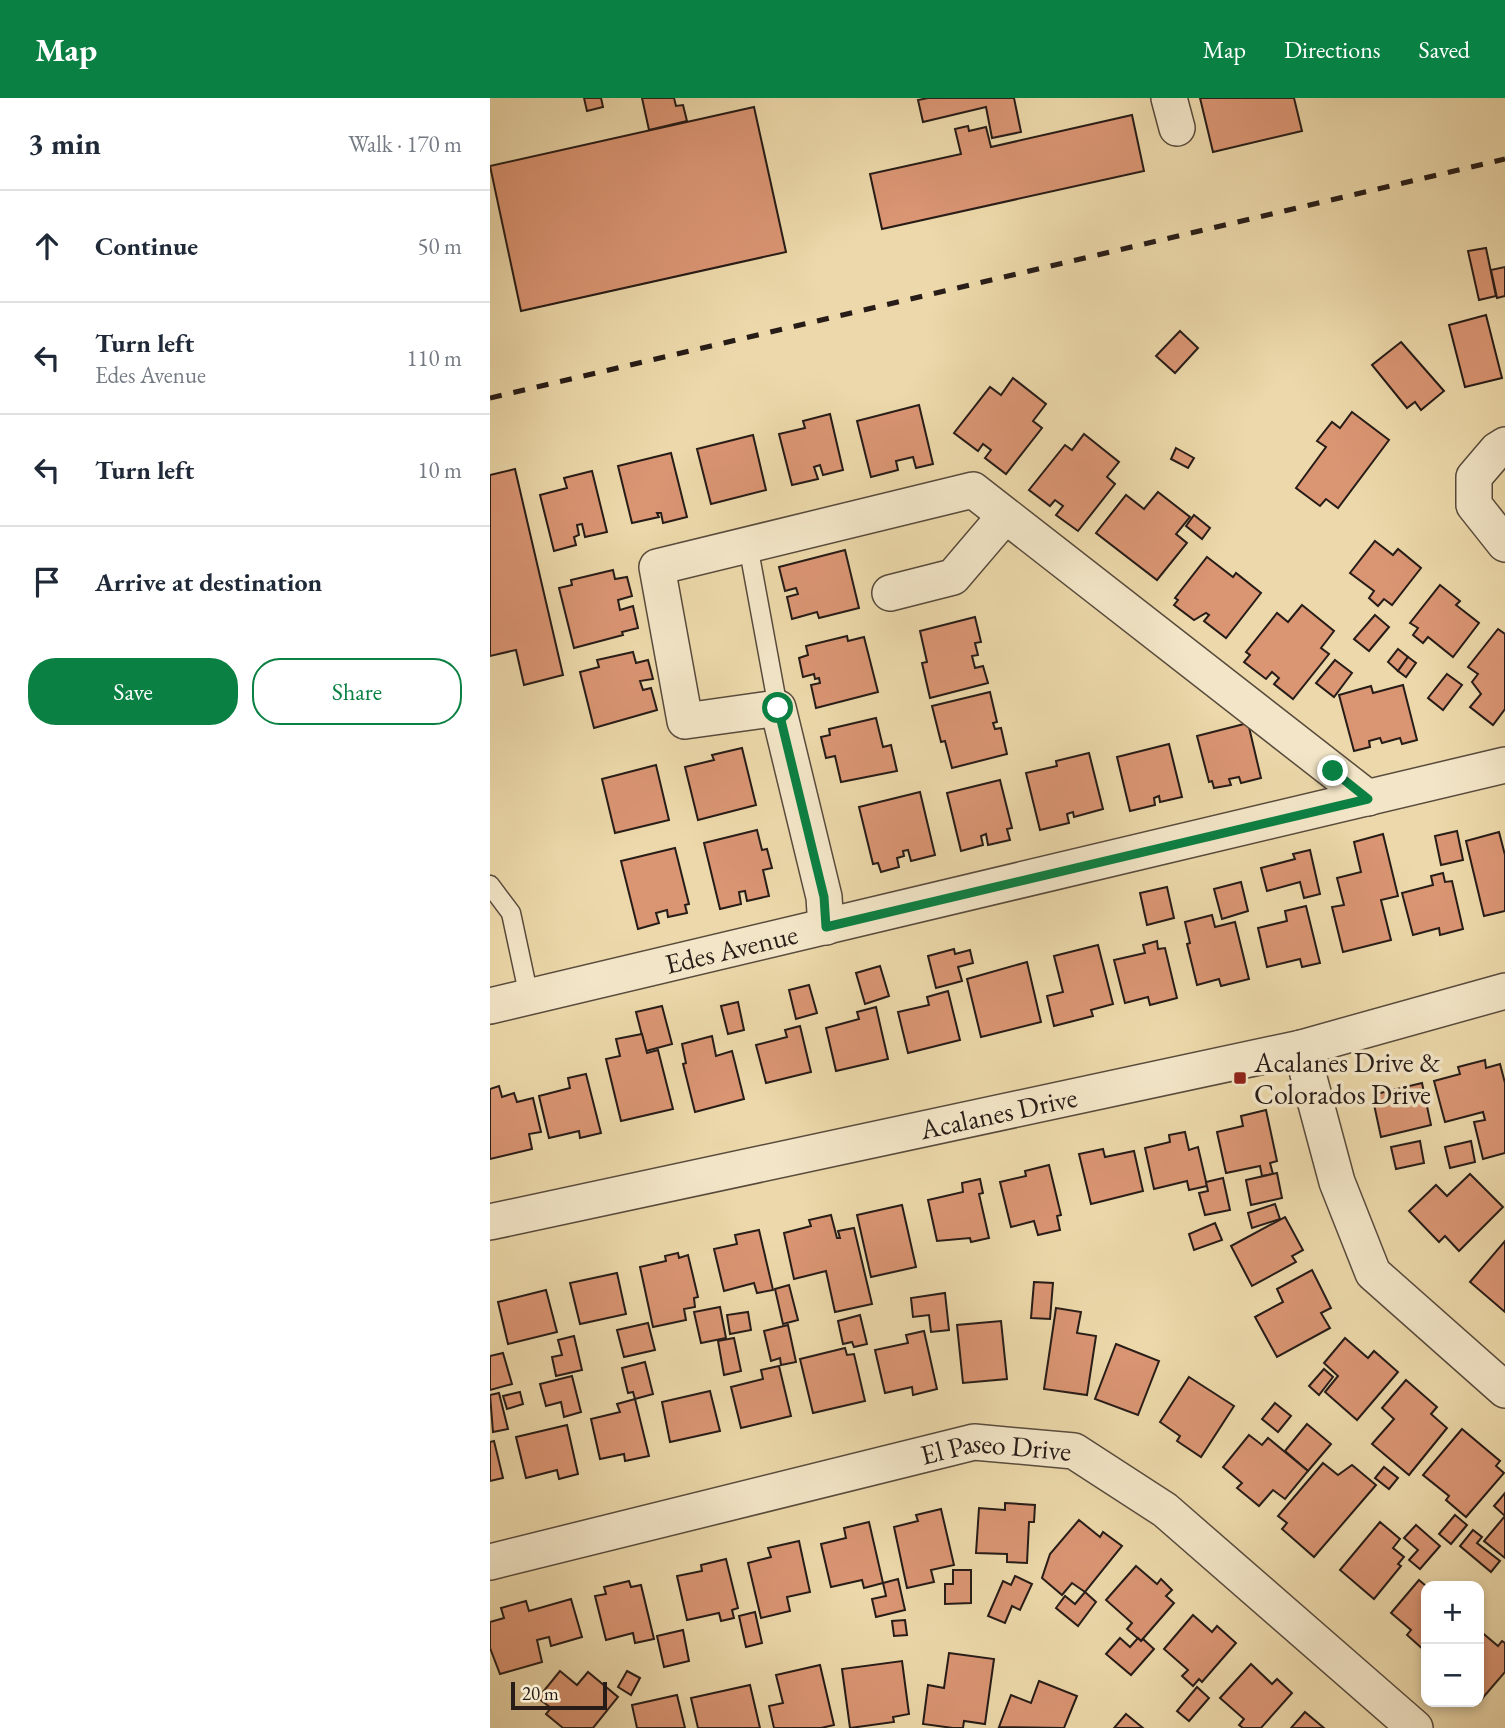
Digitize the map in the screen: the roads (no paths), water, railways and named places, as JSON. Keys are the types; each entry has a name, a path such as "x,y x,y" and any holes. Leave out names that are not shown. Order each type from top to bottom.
{"street":[{"path":"1505,445 1497,450 1474,477 1475,505 1505,544"},
{"path":"826,927 824,897 778,708 685,721 657,567 973,490 1368,799"},
{"path":"890,593 953,577 1005,516"},
{"name":"Edes Avenue","path":"490,1006 1505,765"},
{"name":"Acalanes Drive","path":"490,1222 1301,1048 1505,991"},
{"path":"1301,1048 1337,1182 1373,1273 1505,1390"},
{"name":"El Paseo Drive","path":"490,1562 974,1442 1074,1451 1165,1510 1415,1728"}],"lane":[{"path":"756,543 778,708"},
{"path":"490,885 510,913 529,997"}],"railway":[{"path":"490,398 1505,159"}],"place":[{"name":"Acalanes Drive & Colorados Drive","path":"1240,1078"}]}
